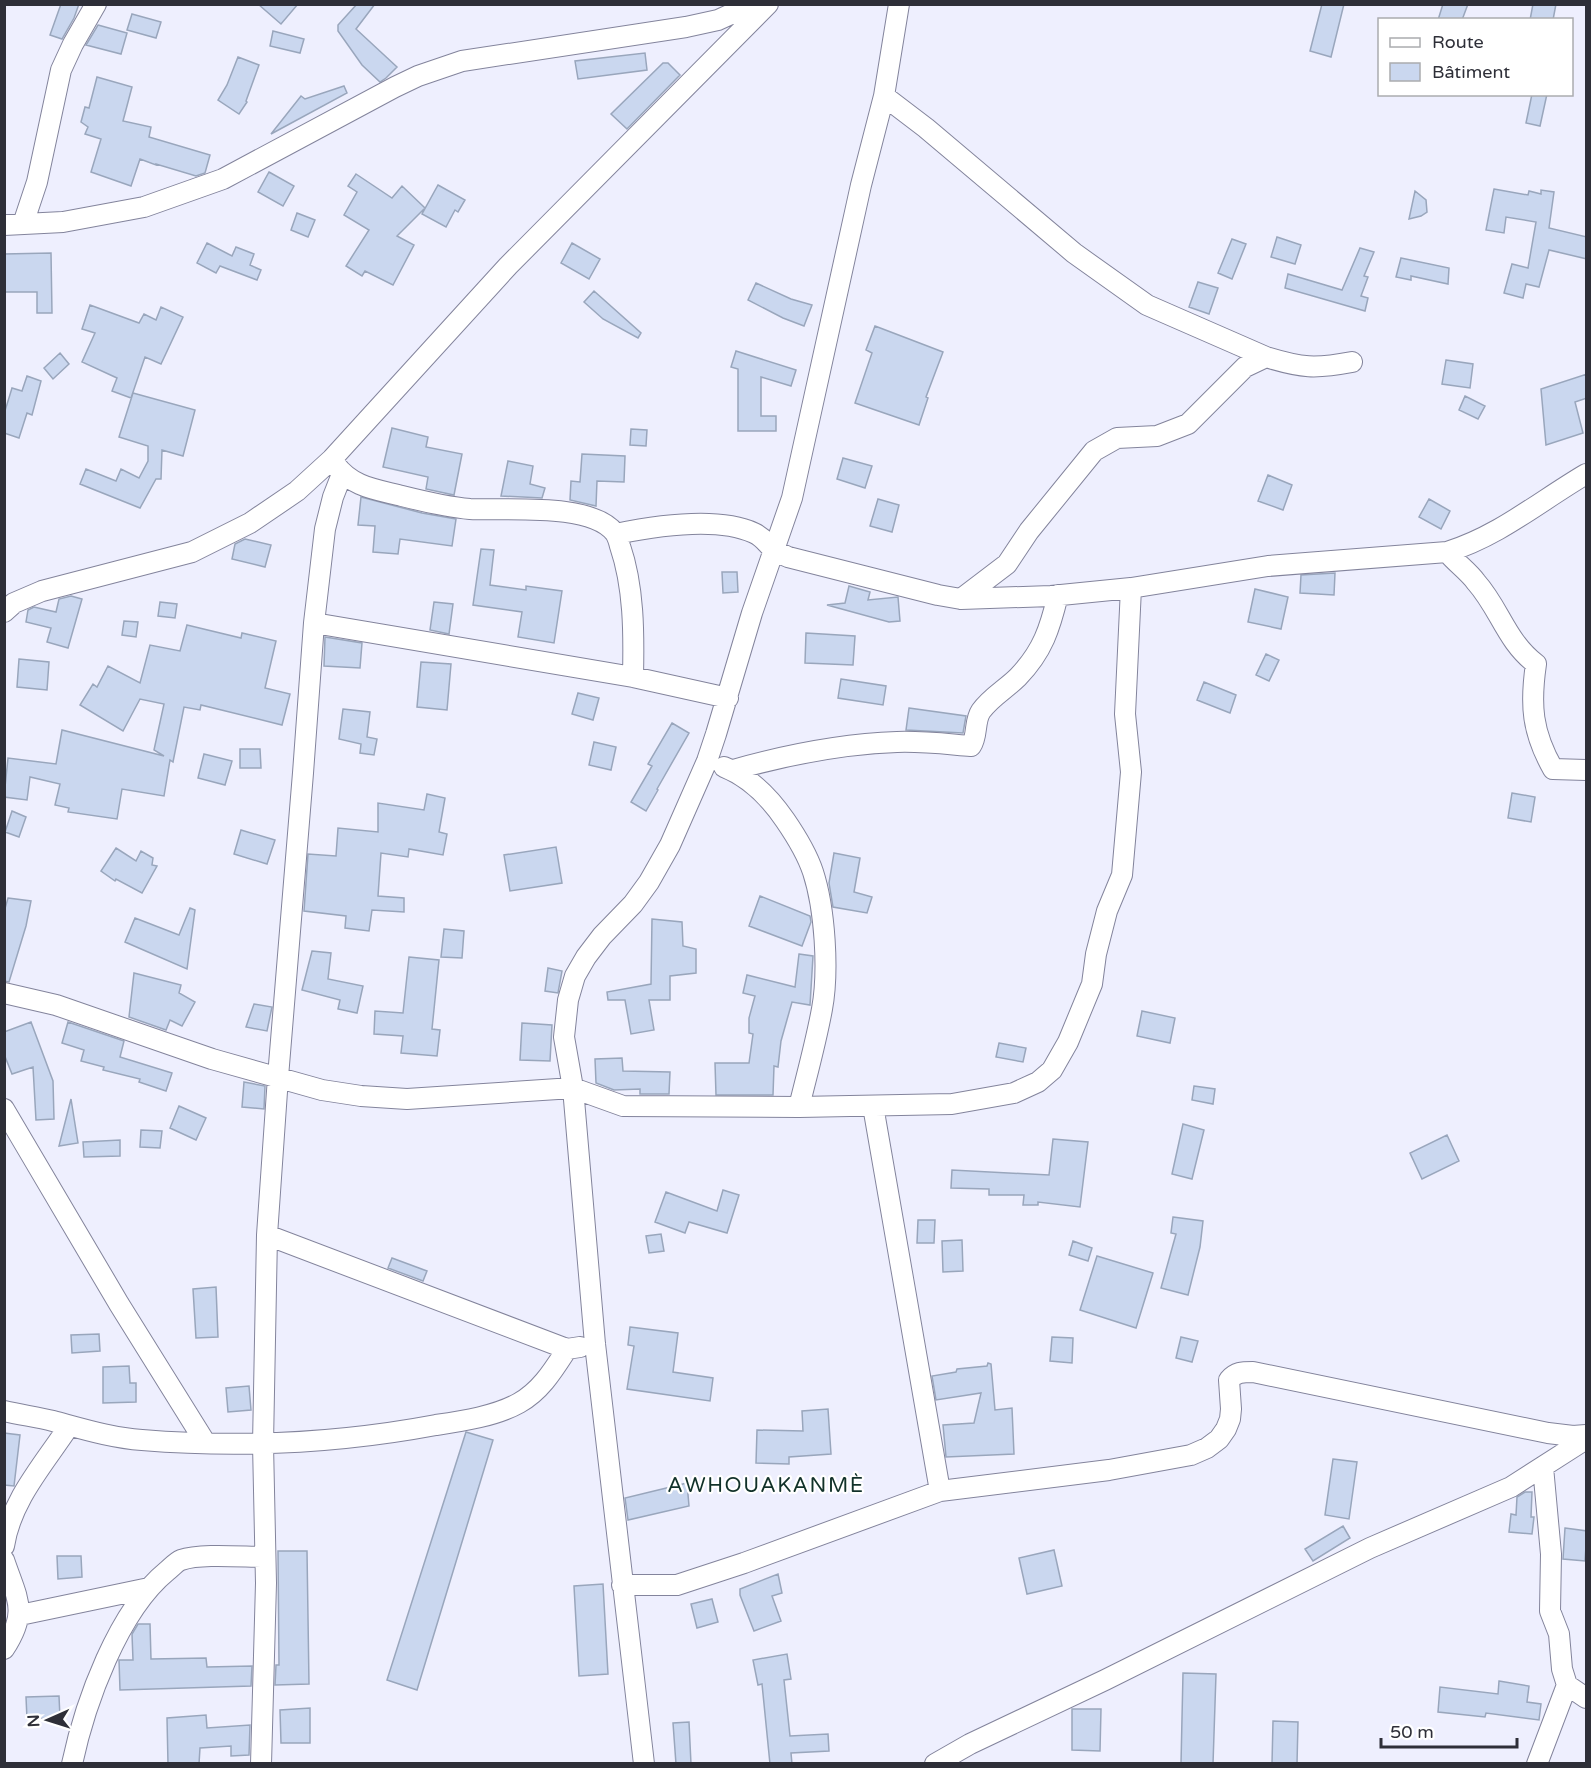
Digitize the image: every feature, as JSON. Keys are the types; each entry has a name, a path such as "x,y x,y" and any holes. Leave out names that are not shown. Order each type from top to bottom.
{"street":[{"path":"14,224 37,182 61,70 96,4"},
{"path":"14,224 63,222 144,207 223,179 395,87 462,61 686,27 718,20 753,4"},
{"path":"4,612 15,603 42,591 192,552 250,523 337,466 508,266 768,4"},
{"path":"644,1764 595,1344 573,1088 564,1037 568,1000 575,976 602,936 633,904 649,882 670,845 707,761 728,698 752,614 792,498 859,196 884,96 899,4"},
{"path":"884,96 926,128 1074,253 1147,305 1266,357 1293,365 1321,368 1352,362"},
{"path":"961,599 1007,564 1029,531 1094,451 1118,438 1157,436 1188,424 1245,367 1266,357"},
{"path":"337,466 353,482 441,506 581,514 600,521 616,534 626,563 632,609 633,677"},
{"path":"261,1764 266,1583 263,1444 267,1235 314,623 325,529 333,497 337,466"},
{"path":"616,534 669,526 721,526 744,529 766,540 774,550 802,562 938,595 961,599 1058,595 1131,588 1268,566 1447,552 1470,545 1497,532 1587,474"},
{"path":"1447,552 1476,581 1510,637 1536,664 1532,692 1534,721 1540,747 1553,769 1587,770"},
{"path":"4,993 56,1005 212,1059 322,1090 361,1096 407,1099 573,1088 623,1106 799,1107 952,1104 1014,1093 1038,1082 1052,1070 1068,1042 1092,984 1096,954 1107,911 1122,875 1131,772 1125,704 1131,588"},
{"path":"733,770 782,756 857,745 899,741 970,746 975,741 979,714 1017,678 1039,653 1052,620 1058,595"},
{"path":"314,623 633,677 728,698"},
{"path":"707,761 733,770 758,788 779,811 799,840 813,873 819,902 825,968 822,1007 799,1107"},
{"path":"873,1106 940,1491"},
{"path":"4,1109 119,1304 205,1442"},
{"path":"267,1235 567,1349 595,1344"},
{"path":"4,1411 107,1436 142,1440 263,1444 344,1438 478,1418 520,1403 545,1382 567,1349"},
{"path":"622,1585 677,1585 744,1563 940,1491 1109,1470 1191,1455 1207,1448 1219,1439 1226,1429 1232,1409 1229,1380 1241,1372 1252,1372 1548,1433 1587,1437"},
{"path":"4,1546 13,1512 30,1482 69,1426"},
{"path":"935,1764 970,1744 1115,1675 1370,1548 1511,1487 1587,1437"},
{"path":"1537,1764 1567,1685 1562,1669 1559,1634 1550,1611 1551,1554 1543,1467"},
{"path":"72,1764 97,1684 106,1663 128,1617 149,1588 180,1560 208,1557 264,1557"},
{"path":"4,1560 19,1602 20,1615 15,1633 4,1649"},
{"path":"20,1615 149,1588"},
{"path":"1567,1685 1587,1698"}],"building":[{"path":"61,4 79,4 62,39 50,35"},
{"path":"258,4 298,4 281,24"},
{"path":"357,4 375,4 356,29 397,67 380,82 362,65 338,31 338,25"},
{"path":"1322,4 1344,4 1331,57 1310,51"},
{"path":"1443,4 1468,4 1463,18 1439,18"},
{"path":"1533,4 1556,4 1553,18 1530,18"},
{"path":"132,14 161,22 156,38 127,30"},
{"path":"98,25 127,33 121,54 86,45"},
{"path":"273,31 304,39 300,53 270,46"},
{"path":"645,53 647,70 578,79 575,61"},
{"path":"238,57 259,65 247,102 239,114 218,100 227,85"},
{"path":"663,63 668,63 680,75 627,129 611,114"},
{"path":"97,77 132,87 123,121 151,127 149,137 210,155 205,173 196,176 140,159 131,186 91,172 101,139 85,134 88,127 81,122 85,107 89,108"},
{"path":"344,86 347,93 271,134 301,96 305,99"},
{"path":"1532,96 1547,96 1540,126 1526,123"},
{"path":"269,172 294,186 283,206 258,192"},
{"path":"356,174 392,198 402,186 425,208 397,236 414,245 393,285 365,271 362,276 346,266 369,230 344,215 357,192 348,186"},
{"path":"438,185 465,200 458,212 455,210 446,227 422,214"},
{"path":"1494,189 1528,195 1529,191 1541,194 1541,190 1554,192 1549,228 1587,237 1587,259 1549,250 1539,287 1526,284 1523,298 1504,293 1512,264 1528,268 1536,222 1506,217 1504,233 1486,230"},
{"path":"1415,191 1426,200 1427,212 1409,219"},
{"path":"297,213 315,220 308,237 291,230"},
{"path":"1277,237 1301,245 1295,264 1271,257"},
{"path":"1232,239 1246,244 1232,279 1218,273"},
{"path":"207,243 232,256 236,247 254,254 250,265 261,270 257,280 220,266 216,273 197,263"},
{"path":"572,243 600,259 589,279 561,263"},
{"path":"1360,248 1374,252 1364,276 1368,277 1361,296 1368,298 1365,311 1285,288 1288,274 1342,290"},
{"path":"51,253 52,313 37,313 37,292 4,292 4,254"},
{"path":"1401,258 1449,268 1448,284 1411,276 1411,280 1396,277"},
{"path":"1198,282 1218,288 1209,314 1189,307"},
{"path":"756,283 791,299 812,305 804,326 748,300"},
{"path":"594,291 641,333 638,338 603,319 584,302"},
{"path":"90,305 139,323 144,314 156,320 161,307 183,317 161,364 145,357 131,398 112,391 117,378 82,362 95,333 82,329"},
{"path":"875,326 943,352 926,397 928,398 919,425 855,403 872,353 866,350"},
{"path":"736,351 796,370 791,386 761,377 761,416 776,416 776,431 738,431 738,369 731,367"},
{"path":"60,353 69,364 53,379 44,368"},
{"path":"1446,360 1473,364 1470,388 1442,384"},
{"path":"1587,374 1587,398 1575,402 1583,433 1546,445 1541,389"},
{"path":"27,376 41,381 32,415 27,413 19,438 4,433 4,414 12,388 22,391"},
{"path":"133,393 195,410 183,456 162,450 161,479 156,479 140,508 80,484 86,469 116,481 121,469 139,478 148,461 148,446 119,437"},
{"path":"1465,396 1485,406 1478,419 1459,410"},
{"path":"392,428 428,437 426,447 462,454 454,495 426,489 428,477 383,467"},
{"path":"631,429 647,430 646,446 630,445"},
{"path":"582,454 625,456 624,482 597,481 596,506 570,500 571,481 580,482"},
{"path":"843,458 872,466 865,488 837,479"},
{"path":"508,461 533,466 530,484 545,488 542,498 501,496"},
{"path":"1268,475 1292,485 1283,510 1258,501"},
{"path":"361,497 422,513 456,519 452,546 400,539 398,554 373,552 375,526 358,525"},
{"path":"878,499 899,505 892,532 870,526"},
{"path":"1429,499 1450,511 1441,529 1419,517"},
{"path":"245,539 271,545 265,567 232,559 235,544"},
{"path":"481,549 494,550 490,585 526,590 526,586 562,591 554,643 518,637 522,612 473,605"},
{"path":"722,572 737,572 738,592 723,593"},
{"path":"1335,573 1334,595 1300,593 1301,575"},
{"path":"849,586 870,592 868,600 898,597 900,621 889,622 827,605 845,603"},
{"path":"1255,589 1288,597 1281,629 1248,622"},
{"path":"71,596 82,599 68,648 47,642 51,628 26,622 28,610 34,607 56,612 59,599"},
{"path":"160,602 177,604 175,618 158,616"},
{"path":"434,602 453,604 449,634 430,630"},
{"path":"124,621 138,622 136,637 122,635"},
{"path":"187,625 241,638 242,633 276,641 265,688 290,694 282,725 201,705 200,710 184,707 173,762 170,760 164,796 122,789 117,819 68,812 69,808 55,805 60,784 30,777 27,800 4,797 8,758 56,764 62,730 164,756 154,750 164,704 140,699 123,731 80,705 93,684 97,687 108,666 140,683 150,645 180,651"},
{"path":"806,633 855,636 853,665 805,663"},
{"path":"325,637 362,643 360,668 324,666"},
{"path":"1266,654 1279,660 1269,681 1256,675"},
{"path":"19,659 49,662 47,690 17,687"},
{"path":"421,662 451,664 447,710 417,707"},
{"path":"841,679 886,686 883,705 838,698"},
{"path":"1204,682 1236,695 1230,713 1197,700"},
{"path":"578,693 599,698 593,720 572,714"},
{"path":"909,708 966,716 963,733 906,730"},
{"path":"343,709 370,712 367,737 377,739 374,755 360,753 361,744 339,739"},
{"path":"672,723 689,733 646,811 631,802 652,766 648,764"},
{"path":"594,742 616,747 611,770 589,765"},
{"path":"240,749 260,749 261,768 240,768"},
{"path":"204,754 232,761 225,785 198,778"},
{"path":"1512,793 1535,797 1531,822 1508,818"},
{"path":"427,794 445,798 439,832 447,834 443,855 409,849 408,857 381,853 378,896 404,898 404,912 372,910 369,931 345,928 346,916 304,911 308,854 336,856 338,828 378,832 378,803 424,810"},
{"path":"12,811 26,817 19,837 5,832"},
{"path":"241,830 275,840 267,864 234,854"},
{"path":"556,847 562,883 510,891 504,855"},
{"path":"116,848 136,861 141,851 153,858 152,865 157,866 142,893 116,879 115,881 101,871"},
{"path":"834,853 860,858 854,892 872,897 867,913 833,907 829,883"},
{"path":"760,896 810,916 811,922 802,946 749,926"},
{"path":"8,898 31,901 9,982 4,981 4,912"},
{"path":"190,908 195,910 187,969 125,942 135,918 179,935"},
{"path":"652,919 682,922 683,946 696,949 696,973 670,976 670,1000 649,1000 654,1030 631,1034 625,1000 608,1000 607,992 651,984"},
{"path":"444,929 464,931 462,958 441,957"},
{"path":"312,951 331,953 328,979 363,986 357,1013 338,1009 340,1000 302,990"},
{"path":"799,954 813,956 810,1005 792,1002 781,1041 778,1067 774,1066 773,1095 716,1095 715,1063 749,1063 753,1034 749,1033 749,1018 755,996 743,993 747,975 795,987"},
{"path":"409,957 439,960 432,1029 440,1030 437,1056 401,1053 403,1036 374,1034 375,1011 403,1013"},
{"path":"548,968 562,971 558,993 545,991"},
{"path":"134,973 181,985 179,993 195,1002 182,1026 170,1020 166,1030 129,1017"},
{"path":"254,1004 272,1007 267,1031 246,1027"},
{"path":"1142,1011 1175,1018 1170,1043 1137,1036"},
{"path":"31,1022 53,1081 54,1119 36,1120 33,1067 12,1074 4,1054 4,1032"},
{"path":"68,1022 124,1041 120,1057 172,1073 166,1091 139,1082 140,1079 103,1070 104,1067 81,1061 84,1050 62,1043"},
{"path":"522,1023 552,1025 550,1061 520,1060"},
{"path":"999,1043 1026,1048 1023,1062 996,1057"},
{"path":"622,1058 623,1071 670,1072 669,1094 640,1094 640,1089 614,1090 596,1083 595,1059"},
{"path":"244,1082 265,1086 264,1109 242,1107"},
{"path":"1194,1086 1215,1089 1213,1104 1192,1100"},
{"path":"71,1099 78,1143 59,1146"},
{"path":"179,1106 206,1118 196,1140 170,1128"},
{"path":"1183,1124 1204,1130 1192,1179 1172,1174"},
{"path":"141,1130 162,1131 160,1148 140,1147"},
{"path":"1447,1135 1459,1161 1422,1179 1410,1153"},
{"path":"1053,1139 1088,1142 1080,1207 1038,1202 1038,1205 1023,1205 1024,1195 989,1195 989,1189 951,1188 952,1170 1049,1175"},
{"path":"120,1140 120,1156 84,1157 83,1142"},
{"path":"723,1190 739,1195 727,1233 689,1222 685,1233 655,1222 666,1192 717,1211"},
{"path":"1173,1217 1203,1221 1200,1247 1188,1295 1161,1288 1176,1234 1171,1233"},
{"path":"918,1220 935,1220 934,1243 917,1243"},
{"path":"661,1234 664,1251 649,1253 646,1236"},
{"path":"962,1240 963,1271 943,1272 942,1241"},
{"path":"1073,1241 1092,1248 1088,1261 1069,1255"},
{"path":"1097,1256 1153,1273 1136,1328 1080,1310"},
{"path":"392,1258 427,1271 423,1281 388,1268"},
{"path":"216,1287 218,1337 196,1338 193,1289"},
{"path":"630,1327 678,1333 673,1372 713,1378 710,1401 627,1389 634,1346 628,1345"},
{"path":"99,1334 100,1351 72,1353 71,1335"},
{"path":"1052,1337 1073,1338 1072,1363 1050,1361"},
{"path":"1181,1337 1198,1341 1192,1362 1176,1358"},
{"path":"988,1363 991,1364 995,1410 1012,1408 1014,1454 946,1457 943,1425 974,1423 981,1393 936,1400 932,1376 956,1372 957,1369 987,1366"},
{"path":"129,1366 130,1383 136,1383 136,1402 103,1403 103,1367"},
{"path":"249,1386 251,1410 228,1412 226,1388"},
{"path":"828,1409 831,1454 789,1457 789,1464 756,1463 757,1430 803,1431 802,1411"},
{"path":"466,1432 493,1440 417,1690 387,1680"},
{"path":"4,1433 20,1435 14,1486 4,1485"},
{"path":"1333,1459 1357,1462 1349,1519 1325,1515"},
{"path":"687,1483 689,1506 628,1520 625,1498"},
{"path":"1525,1492 1532,1492 1531,1517 1534,1517 1532,1534 1509,1532 1511,1514 1516,1515 1517,1497"},
{"path":"1343,1526 1350,1538 1313,1561 1305,1549"},
{"path":"1565,1528 1587,1531 1585,1561 1563,1559"},
{"path":"1054,1550 1062,1586 1027,1594 1019,1558"},
{"path":"278,1551 307,1551 309,1684 275,1685 276,1665 279,1665"},
{"path":"57,1556 81,1556 82,1577 58,1579"},
{"path":"778,1574 782,1593 772,1596 781,1621 754,1631 740,1595 740,1589"},
{"path":"603,1584 608,1674 579,1676 574,1586"},
{"path":"712,1599 718,1622 697,1628 691,1604"},
{"path":"138,1624 150,1624 151,1659 206,1658 207,1667 252,1666 251,1686 120,1690 119,1660 133,1660 132,1634"},
{"path":"787,1654 791,1679 784,1680 790,1736 828,1734 829,1751 791,1753 792,1764 770,1764 762,1684 758,1685 753,1660"},
{"path":"1183,1673 1216,1674 1213,1764 1181,1764"},
{"path":"1499,1681 1529,1686 1527,1702 1541,1704 1539,1720 1486,1713 1485,1717 1438,1712 1440,1687 1498,1694"},
{"path":"59,1696 60,1718 27,1719 26,1697"},
{"path":"310,1708 310,1743 281,1743 280,1710"},
{"path":"1072,1709 1101,1709 1100,1751 1072,1750"},
{"path":"206,1715 207,1728 250,1725 249,1755 231,1756 231,1746 200,1748 199,1764 168,1764 167,1718"},
{"path":"1273,1721 1298,1722 1297,1764 1272,1764"},
{"path":"689,1722 691,1764 676,1764 673,1723"}],"district":[{"name":"AWHOUAKANMÈ","path":"766,1485"}]}
